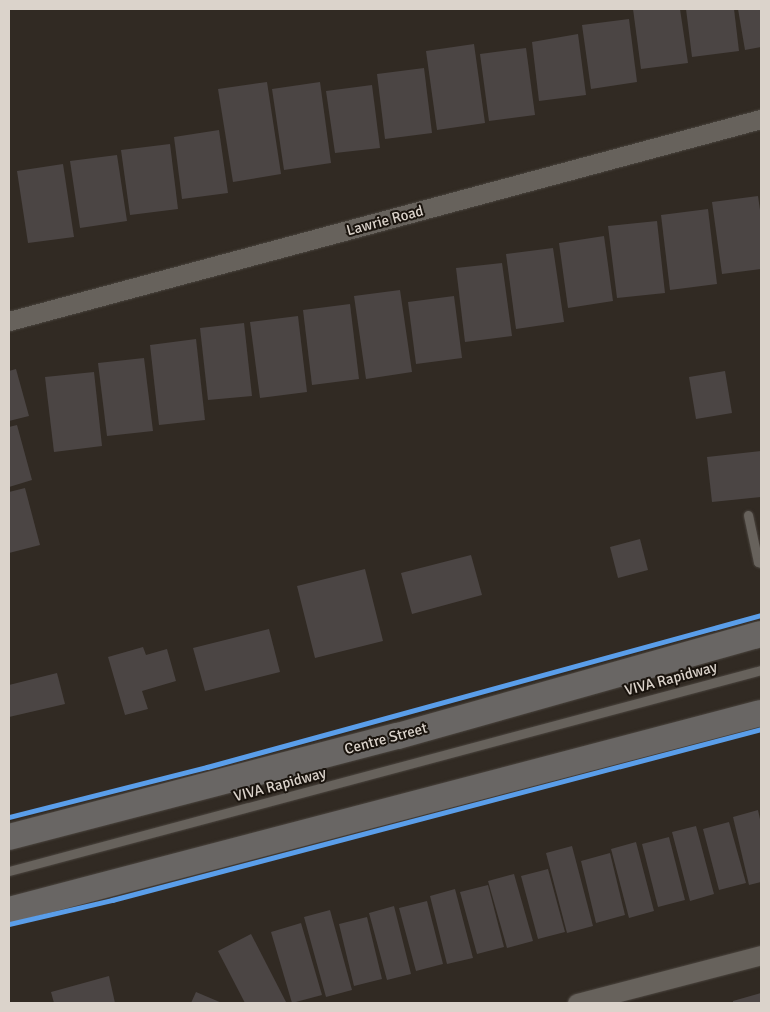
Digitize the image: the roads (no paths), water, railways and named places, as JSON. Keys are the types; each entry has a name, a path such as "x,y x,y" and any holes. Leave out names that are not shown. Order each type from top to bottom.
{"main road":[{"name":"Centre Street","path":"9,837 398,736 761,634"},
{"path":"9,910 761,713"}],"street":[{"name":"Lawrie Road","path":"9,322 761,119"},
{"path":"577,1003 761,955"}],"lane":[{"path":"748,515 758,562 761,564"},
{"name":"VIVA Rapidway","path":"9,871 761,670"}]}
